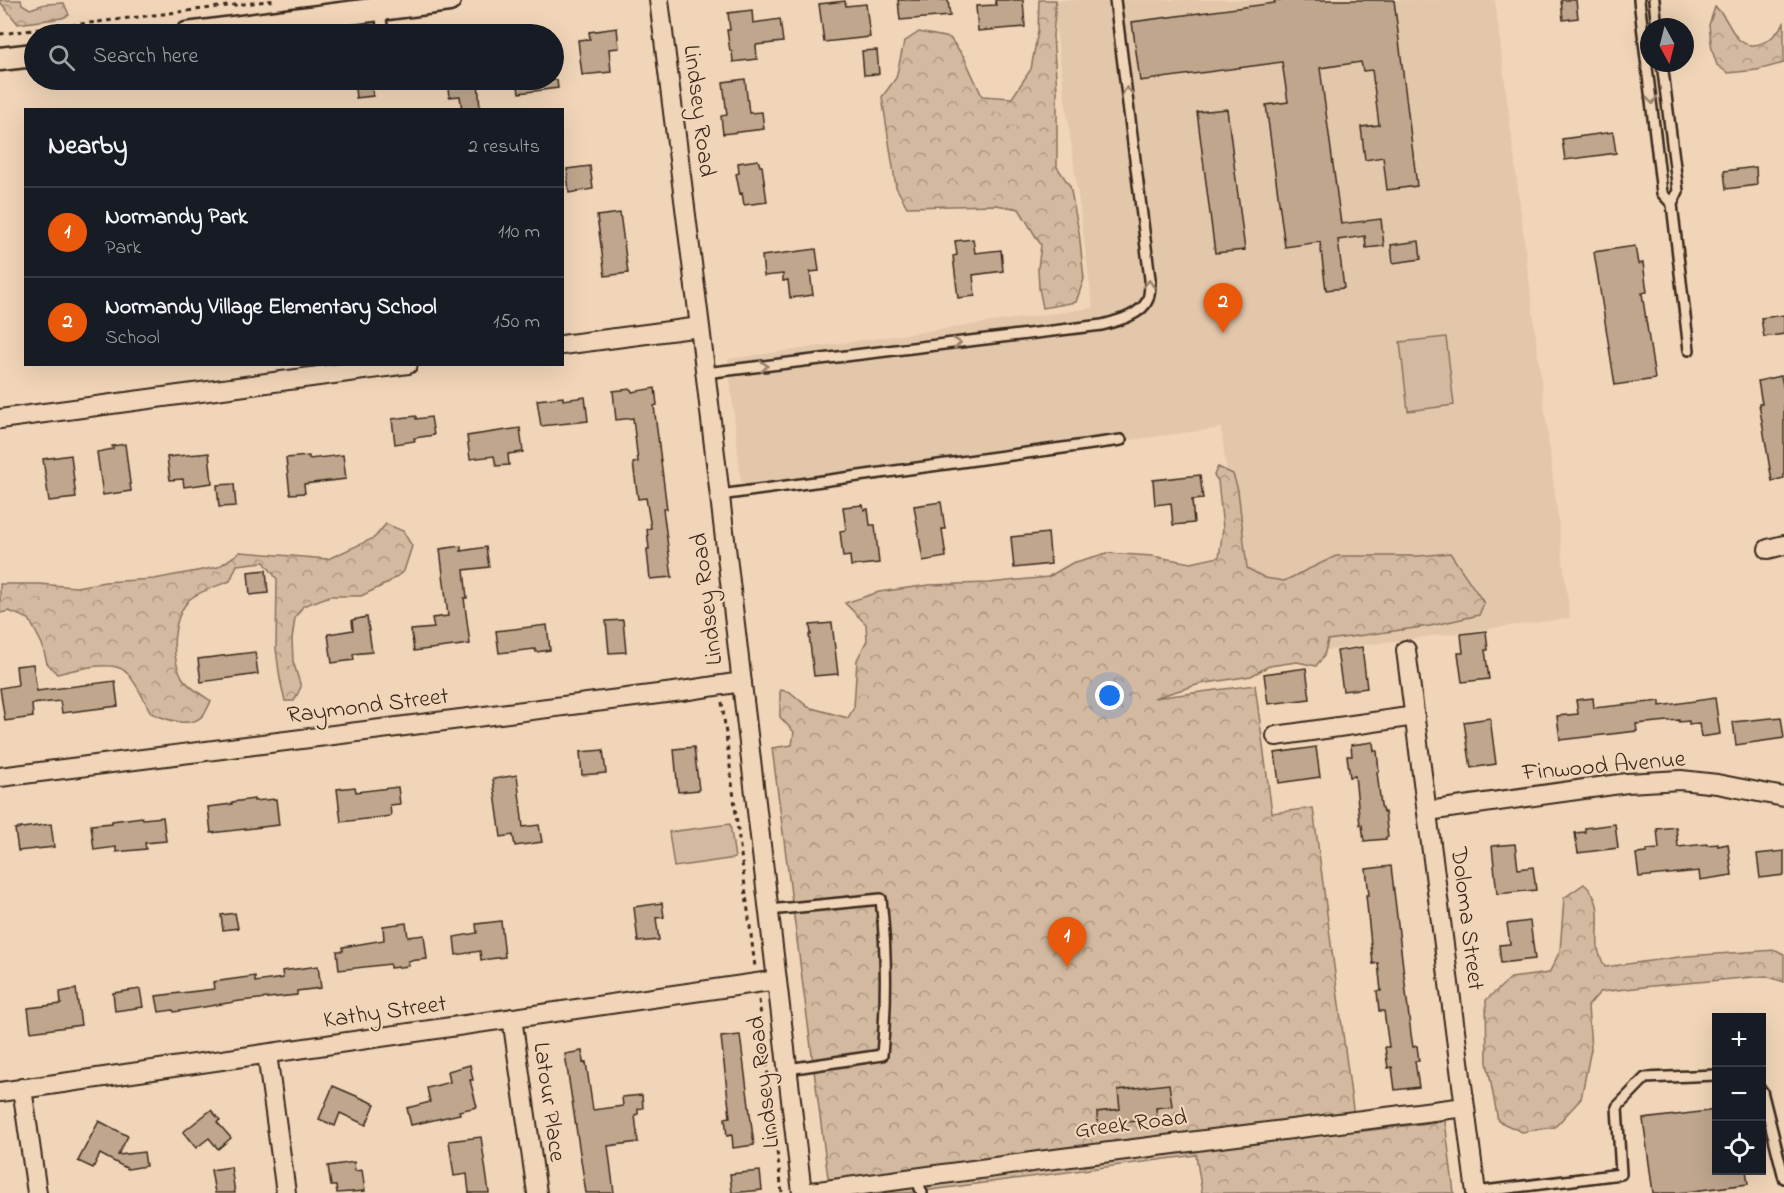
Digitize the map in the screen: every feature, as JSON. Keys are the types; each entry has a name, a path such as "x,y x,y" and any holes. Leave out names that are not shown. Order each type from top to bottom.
{"street":[{"path":"346,24 385,6 449,0"},
{"name":"Lindsey Road","path":"659,0 803,1193"},
{"path":"0,59 24,56"},
{"path":"564,345 700,327"},
{"path":"0,419 393,366"},
{"name":"Doloma Street","path":"1407,650 1476,1193"},
{"name":"Raymond Street","path":"0,777 273,744 742,682"},
{"path":"1276,736 1415,716"},
{"name":"Finwood Avenue","path":"1428,811 1627,783 1681,780 1717,784 1784,797"},
{"name":"Kathy Street","path":"0,1092 777,980"},
{"name":"Latour Place","path":"512,1018 537,1193"},
{"path":"267,1054 286,1193"},
{"path":"22,1088 37,1193"},
{"name":"Greek Road","path":"803,1193 919,1185 1465,1107"}],"lane":[{"path":"705,373 1102,325 1136,313 1148,300 1150,279 1115,0"},
{"path":"1639,0 1662,193 1672,204"},
{"path":"1654,0 1656,18"},
{"path":"384,24 385,6"},
{"path":"1663,72 1678,191 1672,204 1689,350"},
{"path":"720,495 1122,440"},
{"path":"769,910 881,898 887,987 882,1055 788,1069"},
{"path":"1476,1193 1621,1173 1617,1107 1645,1078 1712,1075"},
{"path":"1766,1110 1784,1178"}],"path":[{"path":"81,24 276,0"},
{"path":"0,34 24,31"},
{"path":"720,686 782,1193"}],"shaded area":[{"path":"1052,0 1495,0 1570,618 1251,660 1221,428 742,491 728,359 1093,308"}],"green space":[{"path":"0,0 21,0 22,4 30,9 45,4 64,3 69,15 18,24"},
{"path":"1039,0 1056,0 1053,36 1057,90 1057,167 1070,186 1079,232 1084,279 1076,302 1043,308 1038,268 1041,245 1019,209 996,205 907,207 896,187 882,97 896,78 904,42 919,32 950,38 964,57 982,96 1012,98 1031,69 1038,31"},
{"path":"1715,7 1736,36 1747,44 1754,45 1768,40 1784,23 1784,63 1757,70 1728,73 1717,65 1712,50 1709,25"},
{"path":"1446,337 1454,405 1408,411 1400,342"},
{"path":"1218,467 1233,474 1238,490 1247,568 1265,578 1284,581 1336,556 1419,556 1450,553 1484,603 1479,615 1430,626 1328,640 1324,656 1316,666 1297,662 1269,666 1251,676 1200,684 1154,698 1255,685 1272,813 1313,808 1356,1132 1445,1121 1454,1193 1202,1193 1196,1155 908,1193 830,1193 772,748 792,745 794,732 780,717 780,690 790,692 808,707 848,718 854,707 857,660 867,640 866,624 845,603 879,592 929,585 989,583 1048,577 1072,563 1107,553 1152,556 1191,563 1219,557 1223,528 1218,481 1214,475"},
{"path":"386,524 403,531 412,546 404,571 386,584 361,596 330,596 303,606 295,618 292,639 293,661 301,687 294,701 285,701 280,679 276,649 277,579 264,562 237,565 230,581 201,592 191,598 183,609 174,638 178,668 188,684 211,701 204,714 193,721 178,722 151,713 134,681 120,668 102,666 57,674 47,663 42,644 29,619 9,611 0,613 0,584 76,587 105,582 154,579 218,567 240,552 328,559 374,538"},
{"path":"730,824 735,858 674,867 669,832"},
{"path":"1584,884 1595,898 1598,914 1598,948 1605,967 1687,956 1776,950 1784,954 1784,982 1766,976 1600,992 1588,1006 1591,1049 1581,1099 1555,1127 1522,1132 1498,1121 1487,1062 1486,1000 1511,978 1549,973 1560,951 1564,898"}],"building":[{"path":"898,0 948,0 950,16 900,20"},
{"path":"995,0 1023,0 1025,27 978,31 976,6 996,5"},
{"path":"1274,0 1394,0 1417,186 1387,190 1383,157 1365,160 1361,127 1379,125 1372,70 1363,71 1361,62 1320,68 1341,224 1381,219 1384,246 1366,248 1365,236 1338,240 1344,288 1326,290 1320,242 1285,247 1266,105 1288,102 1282,62 1140,81 1132,22 1275,3"},
{"path":"1561,0 1576,0 1578,18 1563,20"},
{"path":"845,1 846,6 866,4 870,37 824,42 819,4"},
{"path":"752,10 753,23 780,19 783,42 756,45 757,59 733,62 727,30 730,30 728,13"},
{"path":"617,28 619,48 609,49 611,72 582,75 578,40 590,39 589,32"},
{"path":"877,50 879,74 864,75 862,51"},
{"path":"745,79 749,113 762,112 764,129 723,134 721,116 727,115 723,82"},
{"path":"355,90 372,90 373,96 356,98"},
{"path":"448,90 479,90 480,108 462,108 460,96 449,97"},
{"path":"519,90 542,90 519,93"},
{"path":"1227,109 1245,250 1215,253 1197,112"},
{"path":"1613,132 1616,153 1565,160 1562,139"},
{"path":"758,160 762,166 767,202 744,205 736,174 739,173 738,163"},
{"path":"590,166 593,189 569,193 567,169"},
{"path":"1756,167 1757,185 1726,189 1724,171"},
{"path":"620,213 628,273 605,276 597,216"},
{"path":"973,239 975,253 1001,250 1003,271 973,275 975,296 958,298 953,256 957,255 955,241"},
{"path":"1419,241 1421,259 1393,263 1391,245"},
{"path":"1635,246 1638,264 1643,263 1647,292 1642,293 1655,379 1615,385 1594,252"},
{"path":"816,249 819,271 810,272 813,295 790,298 788,280 783,281 783,274 764,276 762,256"},
{"path":"1784,315 1784,334 1764,337 1761,318"},
{"path":"1781,376 1784,390 1784,478 1772,481 1759,404 1762,404 1758,381"},
{"path":"655,388 657,405 654,406 667,509 663,509 672,577 650,579 647,529 651,528 646,498 638,499 633,463 638,462 633,418 616,420 613,391 631,389 632,392"},
{"path":"563,397 563,400 585,397 588,421 541,426 537,400"},
{"path":"416,416 416,419 431,417 434,435 395,444 392,419"},
{"path":"520,428 523,452 508,454 509,465 496,466 494,456 470,459 467,436"},
{"path":"125,444 131,491 103,495 97,452"},
{"path":"209,453 212,483 184,487 183,479 170,480 167,457"},
{"path":"71,455 76,498 49,501 43,459"},
{"path":"343,455 346,479 304,484 305,493 290,494 286,458 309,456 309,459"},
{"path":"1200,475 1203,499 1192,500 1194,523 1173,525 1171,503 1155,505 1153,480"},
{"path":"234,484 236,506 219,507 217,485"},
{"path":"941,502 946,557 923,561 914,506"},
{"path":"863,505 864,510 868,509 870,525 875,525 879,563 851,566 850,556 843,557 840,531 846,530 843,507"},
{"path":"1048,533 1051,564 1014,568 1011,537"},
{"path":"461,546 461,551 486,547 489,567 464,570 467,598 464,598 470,644 414,651 411,630 434,628 432,618 448,616 440,549"},
{"path":"266,570 268,593 250,595 248,572"},
{"path":"367,617 372,652 353,654 354,660 332,663 328,634 353,630 352,620"},
{"path":"623,620 626,652 609,653 606,621"},
{"path":"832,623 838,674 814,676 810,625"},
{"path":"547,625 550,650 536,652 535,649 499,653 496,631"},
{"path":"1486,631 1488,650 1485,650 1489,679 1462,682 1458,653 1463,653 1461,634"},
{"path":"1362,647 1367,688 1343,691 1337,651"},
{"path":"255,652 258,674 201,682 198,659"},
{"path":"33,664 37,691 115,681 118,706 62,713 60,701 32,704 33,717 5,721 0,688 18,685 16,666"},
{"path":"1306,668 1310,699 1268,704 1264,674"},
{"path":"1593,698 1594,708 1660,701 1660,706 1715,698 1720,734 1701,737 1699,723 1689,724 1689,721 1679,722 1679,720 1636,724 1637,731 1560,740 1557,716 1578,714 1576,700"},
{"path":"1781,717 1784,738 1736,745 1733,722"},
{"path":"1490,718 1496,764 1471,768 1464,722"},
{"path":"1373,742 1374,751 1377,751 1381,805 1385,812 1388,837 1364,841 1355,776 1350,777 1347,756 1352,756 1351,745"},
{"path":"694,747 699,790 678,792 674,749"},
{"path":"1316,747 1320,777 1279,783 1275,753"},
{"path":"603,750 606,773 582,775 580,752"},
{"path":"517,775 523,827 539,825 542,842 515,846 513,835 501,837 493,779"},
{"path":"355,787 356,792 398,787 400,804 390,805 391,816 341,822 337,789"},
{"path":"254,799 254,801 276,799 279,825 211,833 208,807"},
{"path":"142,817 143,819 163,817 166,841 145,843 146,849 116,852 116,847 94,850 91,825"},
{"path":"51,824 54,847 18,851 15,829"},
{"path":"1615,824 1618,848 1578,853 1575,833 1585,832 1585,828"},
{"path":"1676,827 1678,847 1728,844 1732,875 1700,880 1699,871 1639,877 1636,854 1659,849 1657,829"},
{"path":"1515,844 1518,869 1533,867 1536,890 1497,894 1492,846"},
{"path":"1784,851 1784,875 1760,878 1757,854"},
{"path":"1391,866 1411,1034 1413,1047 1417,1046 1419,1061 1415,1061 1419,1087 1395,1090 1392,1067 1388,1068 1385,1047 1389,1047 1384,1011 1379,1011 1377,991 1381,991 1378,963 1373,964 1366,895 1369,895 1366,869"},
{"path":"662,903 664,917 656,918 659,940 638,942 634,907"},
{"path":"235,913 238,928 223,930 221,915"},
{"path":"501,921 505,957 481,960 480,951 456,955 454,937 477,933 476,924"},
{"path":"1530,921 1535,959 1501,963 1499,945 1510,944 1507,924"},
{"path":"406,923 408,937 424,935 427,959 408,961 409,966 390,968 390,964 339,970 337,951 343,951 343,947 384,940 383,926"},
{"path":"318,966 321,988 297,991 297,995 240,1001 174,1012 173,1010 159,1012 156,996 214,989 213,982 255,976 255,982 283,978 282,971"},
{"path":"76,989 81,1025 31,1032 28,1008 61,1004 60,992"},
{"path":"140,989 143,1007 115,1011 113,993"},
{"path":"740,1035 754,1145 733,1148 732,1135 727,1136 725,1118 730,1117 721,1037"},
{"path":"582,1051 583,1063 586,1062 593,1110 623,1106 622,1097 642,1095 643,1108 638,1109 638,1114 635,1115 638,1142 608,1146 614,1193 586,1193 565,1054"},
{"path":"470,1065 473,1080 470,1080 477,1107 459,1111 460,1114 411,1125 407,1108 430,1102 427,1088 450,1082 448,1071"},
{"path":"1169,1084 1172,1106 1156,1108 1157,1119 1119,1123 1119,1128 1098,1130 1097,1112 1120,1109 1118,1090"},
{"path":"333,1086 375,1104 366,1125 340,1113 335,1126 319,1119"},
{"path":"211,1110 220,1120 217,1122 231,1138 218,1149 209,1138 196,1148 183,1132"},
{"path":"1712,1110 1712,1175 1747,1175 1748,1184 1677,1193 1653,1193 1643,1119"},
{"path":"99,1121 128,1136 118,1155 144,1152 146,1166 128,1169 100,1154 93,1168 78,1161"},
{"path":"481,1137 489,1193 469,1193 467,1174 454,1176 449,1141"},
{"path":"354,1162 355,1171 362,1170 365,1191 337,1193 336,1186 331,1186 328,1166"},
{"path":"231,1167 235,1193 215,1193 211,1170"},
{"path":"760,1171 762,1190 732,1193 730,1174"}],"place":[{"name":"Normandy Village Elementary School","path":"1223,333"},
{"name":"Normandy Park","path":"1067,967"}]}
